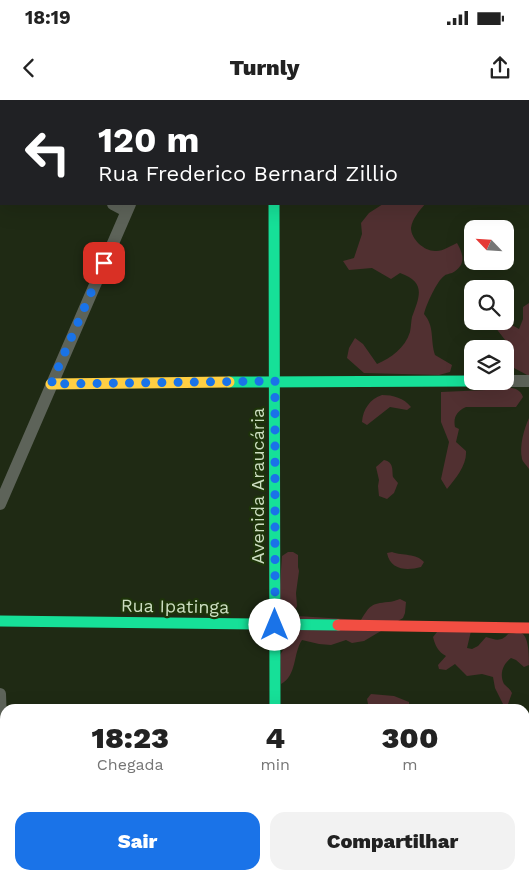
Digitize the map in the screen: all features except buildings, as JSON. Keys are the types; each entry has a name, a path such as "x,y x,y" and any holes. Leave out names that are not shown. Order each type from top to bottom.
{"street":[{"name":"Avenida Araucária","path":"274,205 275,704"},
{"path":"0,504 128,208"},
{"path":"514,381 529,380"},
{"path":"51,384 464,381"},
{"name":"Rua Ipatinga","path":"0,621 529,628"}],"shaded area":[{"path":"381,205 424,205 413,221 411,228 416,240 423,247 435,251 443,250 457,243 462,256 462,263 457,270 446,275 438,283 424,314 430,324 435,355 452,365 450,372 439,375 364,373 347,358 349,348 355,338 363,344 377,364 401,348 408,338 419,296 419,290 414,281 400,273 391,279 372,268 349,270 343,261 354,258 362,234 361,223 369,213"},
{"path":"529,303 529,376 514,368 514,340 505,340 497,330 514,330 514,326 519,329 523,319 523,307"},
{"path":"514,389 520,392 523,397 516,407 466,407 460,410 455,420 455,427 459,429 456,442 466,451 466,456 460,471 447,489 441,479 449,442 441,422 441,392"},
{"path":"382,395 398,398 405,401 411,407 407,410 390,407 367,425 362,422 368,405"},
{"path":"529,418 529,469 522,459 521,449"},
{"path":"384,460 391,464 393,477 398,483 394,493 387,499 379,496 379,480 376,467"},
{"path":"288,552 298,555 299,571 295,611 297,616 361,620 372,606 400,599 406,602 403,618 364,641 352,643 346,640 331,645 302,640 290,676 281,684 280,655 286,645 289,633 278,613 282,556"},
{"path":"392,552 413,556 424,562 421,567 400,568 395,566 389,559 387,553"},
{"path":"471,631 467,648 472,649 478,646 486,637 498,640 508,634 521,633 526,638 529,665 524,667 511,658 503,670 504,684 512,693 508,704 503,704 495,688 493,677 482,674 467,676 455,664 446,670 439,669 438,665 446,656 435,643 433,637 437,632"},
{"path":"371,694 394,696 409,702 409,704 368,704 367,699"}],"traffic: fast":[{"path":"274,205 275,704"},
{"path":"229,382 464,381"},
{"path":"0,621 338,625"}],"traffic: slow":[{"path":"51,384 229,382"}],"traffic: jam":[{"path":"338,625 529,628"}],"route":[{"path":"104,263 51,384 275,381 275,625"}]}
